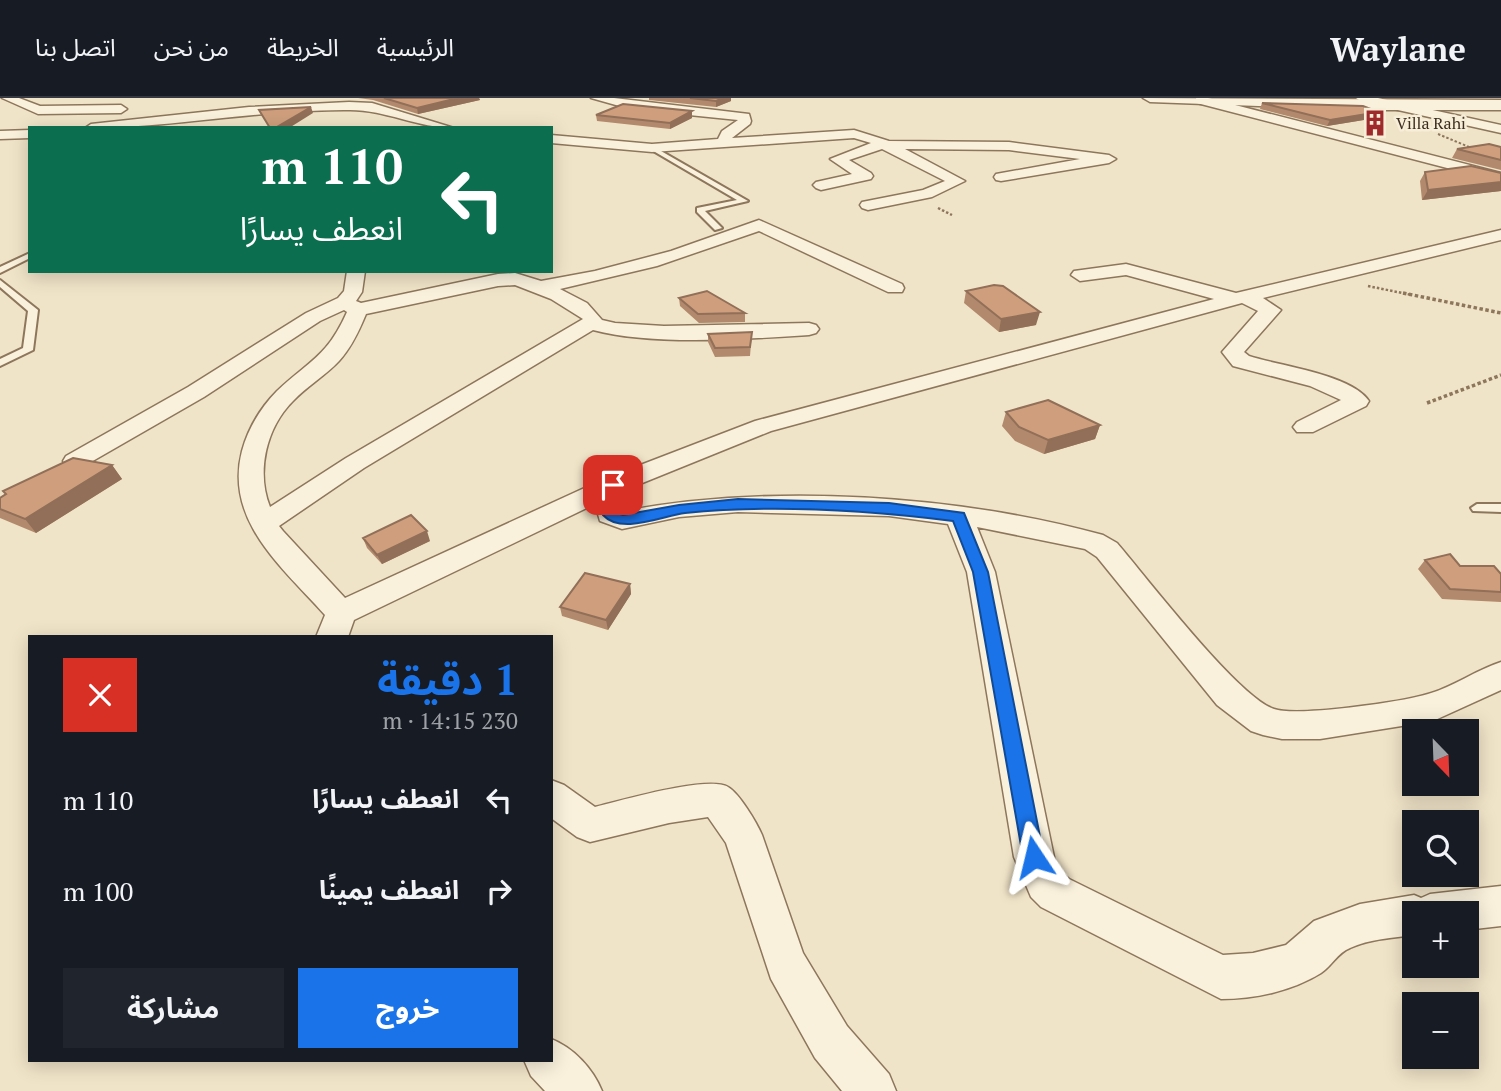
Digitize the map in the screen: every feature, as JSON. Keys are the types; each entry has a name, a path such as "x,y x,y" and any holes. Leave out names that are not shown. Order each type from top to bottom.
{"street":[{"path":"8,98 29,108"},
{"path":"597,98 630,105 744,117 745,121 727,134 723,143"},
{"path":"1150,98 1392,106 1501,105"},
{"path":"1362,98 1501,129"},
{"path":"1201,100 1501,178"},
{"path":"0,105 68,110 208,107 225,109 226,113"},
{"path":"109,126 226,113 349,106 372,107 439,126"},
{"path":"360,123 386,113"},
{"path":"0,135 28,134"},
{"path":"553,139 652,148 854,134 957,181 928,194 868,205"},
{"path":"821,185 866,176 837,159 883,145 1009,146 1109,159 1002,177"},
{"path":"538,287 597,277 671,258 759,225 895,288"},
{"path":"356,273 346,337 332,355 281,401 261,431 248,466 250,492 265,523 287,558 337,625 613,485 764,426 1240,298 1501,235"},
{"path":"1080,275 1126,269 1240,298 1271,310 1254,325 1233,352 1241,361 1326,385 1357,401 1305,427"},
{"path":"75,461 196,392 313,317 352,306 516,279 591,313 591,323 366,456 265,523"},
{"path":"591,323 610,330 647,332 772,332 809,329"},
{"path":"613,485 608,502 610,515 622,520 679,509 738,503 889,508 1076,536 1107,550 1229,696 1263,721 1282,725 1320,725 1433,707 1501,675"},
{"path":"959,517 981,572 1034,857 1045,884 1055,893 1221,977 1233,978 1297,963 1310,957 1315,946 1329,936 1381,919 1402,916"},
{"path":"553,797 590,825 669,806 717,799 743,835 786,964 831,1042 872,1091"},
{"path":"1479,908 1501,906"},
{"path":"549,1062 578,1091"}],"lane":[{"path":"652,148 744,201 700,210 718,228"},
{"path":"0,270 28,257"},
{"path":"0,283 33,310 28,350 0,363"},
{"path":"1477,508 1501,508"}],"path":[{"path":"1325,277 1501,313"},
{"path":"1427,403 1501,375"}],"building":[{"path":"384,98 458,98 417,108"},
{"path":"690,98 723,98 716,101"},
{"path":"1262,103 1363,106 1379,112 1330,120"},
{"path":"623,104 692,111 670,123 596,115"},
{"path":"311,107 278,126 269,126 259,110"},
{"path":"1489,144 1501,147 1501,160 1457,149"},
{"path":"1471,166 1501,173 1501,182 1428,190 1425,172"},
{"path":"994,285 1003,286 1040,312 1001,319 966,291"},
{"path":"707,291 745,313 698,314 679,298"},
{"path":"752,332 750,347 715,348 708,334"},
{"path":"1048,400 1100,425 1048,440 1019,427 1006,412"},
{"path":"73,458 112,465 25,519 0,509 0,498 6,494 3,491"},
{"path":"411,515 427,531 377,555 363,538"},
{"path":"1450,554 1460,566 1494,566 1501,574 1501,592 1450,589 1425,560"},
{"path":"585,573 630,584 606,620 560,607"}],"place":[{"name":"Villa Rahi","path":"1375,123"}],"route":[{"path":"613,485 608,502 610,515 622,520 679,509 738,503 889,508 959,517 981,572 1034,857"}]}
